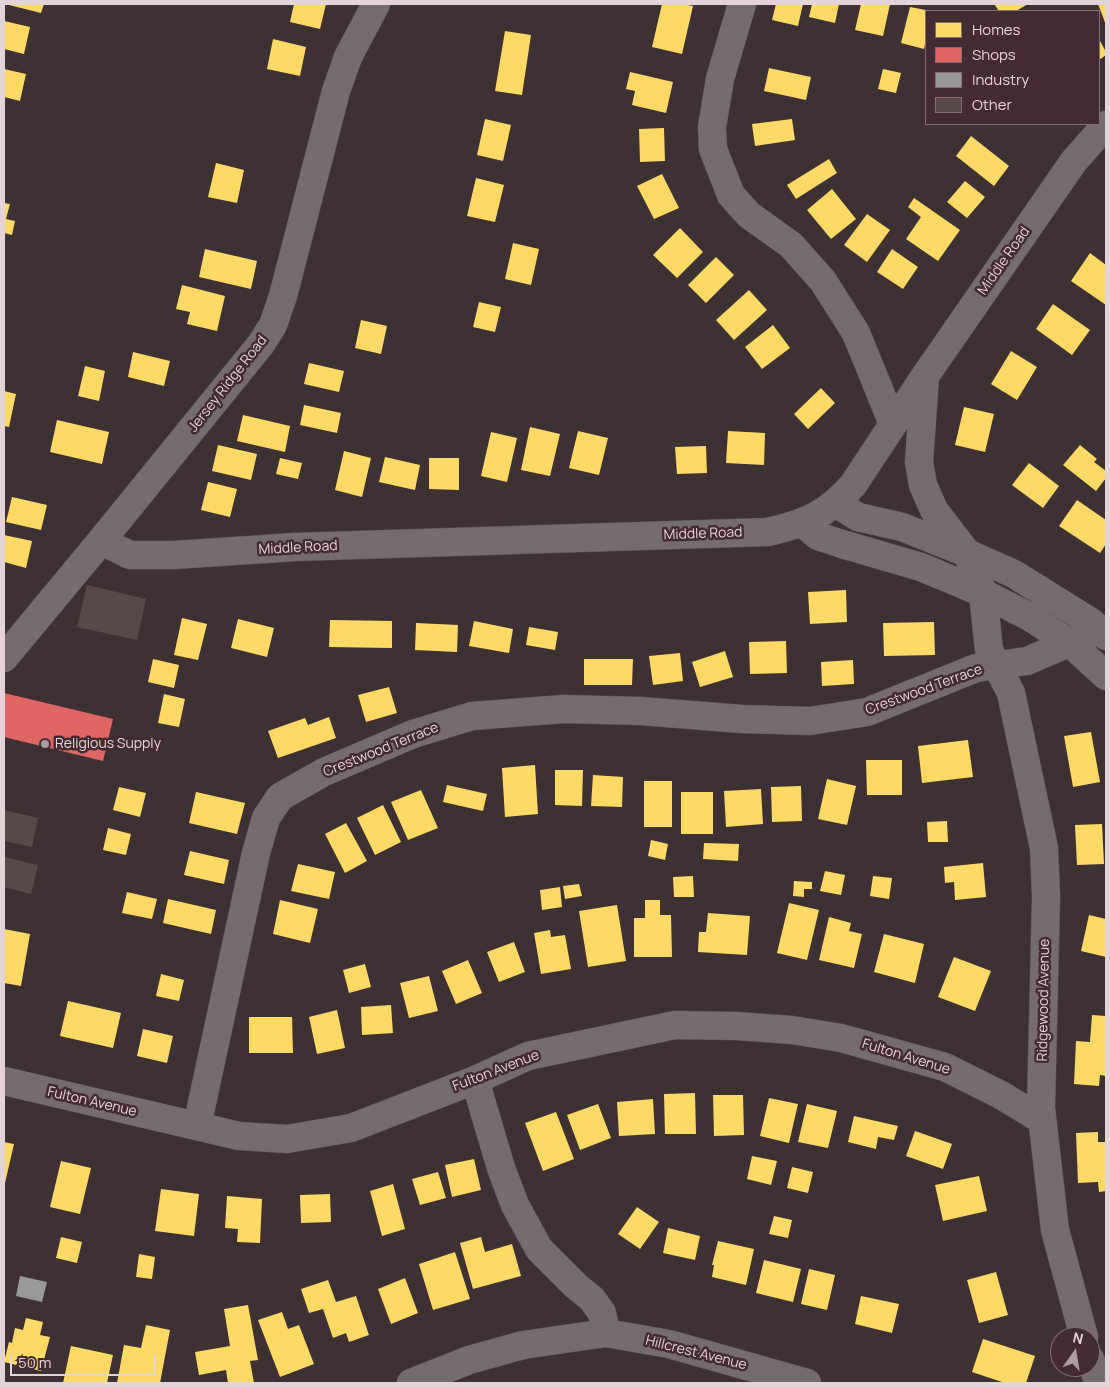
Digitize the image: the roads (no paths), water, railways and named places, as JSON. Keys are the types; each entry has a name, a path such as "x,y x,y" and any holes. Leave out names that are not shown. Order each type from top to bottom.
{"street":[{"name":"Jersey Ridge Road","path":"4,658 262,344 272,325 283,296 336,91 348,57 376,4"},
{"path":"742,4 720,79 712,127 713,149 731,195 749,215 791,245 823,281 856,333 893,424"},
{"name":"Middle Road","path":"101,542 130,555 174,555 295,547 768,532 802,523 818,516 835,503 853,485 925,376 1074,161 1106,125"},
{"path":"925,376 919,462 923,486 934,510 967,553"},
{"path":"835,503 858,517 902,527 1014,574 1091,622 1103,633"},
{"path":"802,523 818,536 921,567 983,593 1030,617 1070,643 1106,676"},
{"name":"Ridgewood Avenue","path":"967,553 983,593 989,650 1012,693 1044,848 1046,896 1041,1108 1055,1230 1081,1327"},
{"path":"997,666 1027,661 1070,643 1103,633"},
{"name":"Crestwood Terrace","path":"197,1126 256,853 266,818 280,797 324,772 413,734 472,716 564,709 641,711 742,719 810,721 867,712 976,668 997,666"},
{"name":"Fulton Avenue","path":"4,1081 239,1136 287,1139 350,1128 475,1080 528,1056 675,1025 736,1026 792,1030 841,1038 945,1067 1001,1095 1042,1120"},
{"path":"475,1080 501,1168 515,1205 539,1249 576,1286 592,1299 602,1313 606,1333"},
{"name":"Hillcrest Avenue","path":"411,1383 469,1360 522,1345 606,1333 669,1344 803,1383"}],"place":[{"name":"Religious Supply","path":"45,744"}]}
